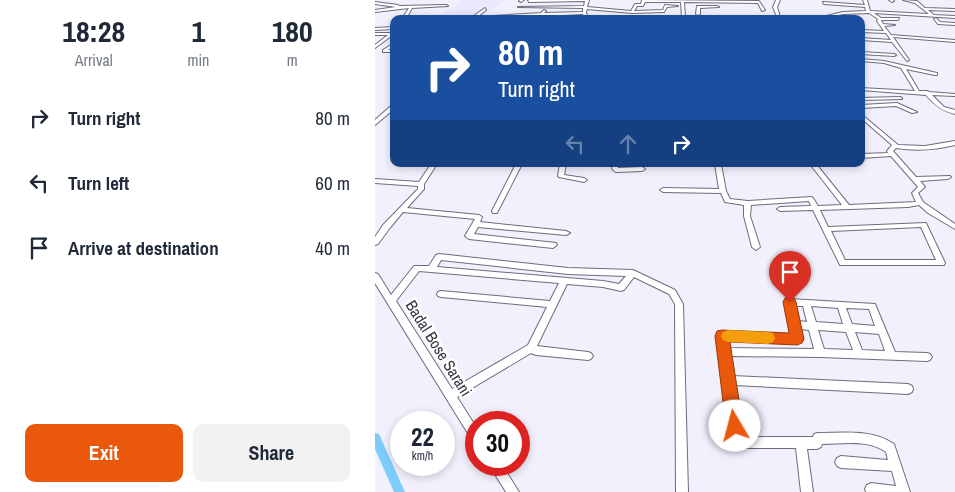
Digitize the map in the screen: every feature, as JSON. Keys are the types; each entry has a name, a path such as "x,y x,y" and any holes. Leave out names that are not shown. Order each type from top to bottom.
{"street":[{"path":"542,15 549,0"},
{"path":"529,1 587,0 584,13 562,15"},
{"path":"777,15 775,7 778,0"},
{"path":"865,0 869,12 881,19 898,19"},
{"path":"905,0 916,2 937,19 939,23 954,23"},
{"path":"375,16 377,11 402,7 411,1"},
{"path":"632,12 636,5 641,5 644,1 759,2 763,8 775,7"},
{"path":"662,15 667,6 682,2"},
{"path":"682,2 683,15"},
{"path":"697,2 699,7 698,14"},
{"path":"826,8 824,2 866,6"},
{"path":"375,3 402,7 446,6"},
{"path":"428,10 432,6"},
{"path":"406,15 411,7"},
{"path":"520,7 585,8 632,12 663,11"},
{"path":"699,7 717,7"},
{"path":"477,15 485,9"},
{"path":"920,9 955,10"},
{"path":"945,9 953,17 955,30"},
{"path":"742,12 745,15"},
{"path":"836,15 869,12 953,17"},
{"path":"881,19 879,21 881,25 907,60"},
{"path":"881,25 893,25"},
{"path":"375,29 390,33"},
{"path":"865,31 955,41"},
{"path":"375,36 390,34"},
{"path":"375,47 390,36"},
{"path":"865,39 892,41"},
{"path":"390,47 384,52 390,51"},
{"path":"865,53 894,55"},
{"path":"865,61 884,62 935,74"},
{"path":"903,67 917,91"},
{"path":"865,89 917,91 955,95"},
{"path":"927,92 946,111 955,112"},
{"path":"865,99 900,98"},
{"path":"865,107 897,104 914,112"},
{"path":"375,122 390,109"},
{"path":"865,117 894,142 894,146"},
{"path":"894,146 902,148 955,143"},
{"path":"894,146 890,150 922,187 915,193 920,203 955,227"},
{"path":"865,156 893,154"},
{"path":"375,242 421,189 421,184 432,167"},
{"path":"495,211 517,167"},
{"path":"562,167 561,176 585,180"},
{"path":"615,167 616,170 641,170"},
{"path":"719,167 727,201 748,203 811,200 828,229 843,263 941,263 923,225 828,229"},
{"path":"815,167 847,206"},
{"path":"915,179 948,177"},
{"path":"375,181 421,184"},
{"path":"663,190 723,191"},
{"path":"748,203 747,216 756,247"},
{"path":"780,209 908,206 920,203"},
{"path":"401,210 479,217 469,236 553,245"},
{"path":"475,224 566,233"},
{"path":"431,269 439,257 568,271 633,273 672,292 679,304 682,492"},
{"path":"391,301 417,268 603,284 621,288 633,273"},
{"name":"Badal Bose Sarani","path":"375,276 465,419"},
{"path":"450,396 531,348 550,311 551,304 564,282"},
{"path":"441,294 551,304"},
{"path":"871,488 902,492 891,448 886,443 876,440 819,438 817,443 737,442 722,336 797,339 790,302 872,306 892,356"},
{"path":"806,303 820,353"},
{"path":"841,305 859,355"},
{"path":"795,325 882,330"},
{"path":"531,348 588,356"},
{"path":"723,352 927,357"},
{"path":"728,380 908,389"},
{"path":"801,443 807,492"},
{"path":"841,462 896,466"},
{"path":"502,476 513,492"}],"shaded area":[{"path":"464,0 504,0 484,15 435,15 443,14"}],"waterway":[{"path":"375,438 400,492"}],"slow traffic":[{"path":"728,336 768,338"}],"route":[{"path":"735,426 722,336 797,339 790,302"}]}
